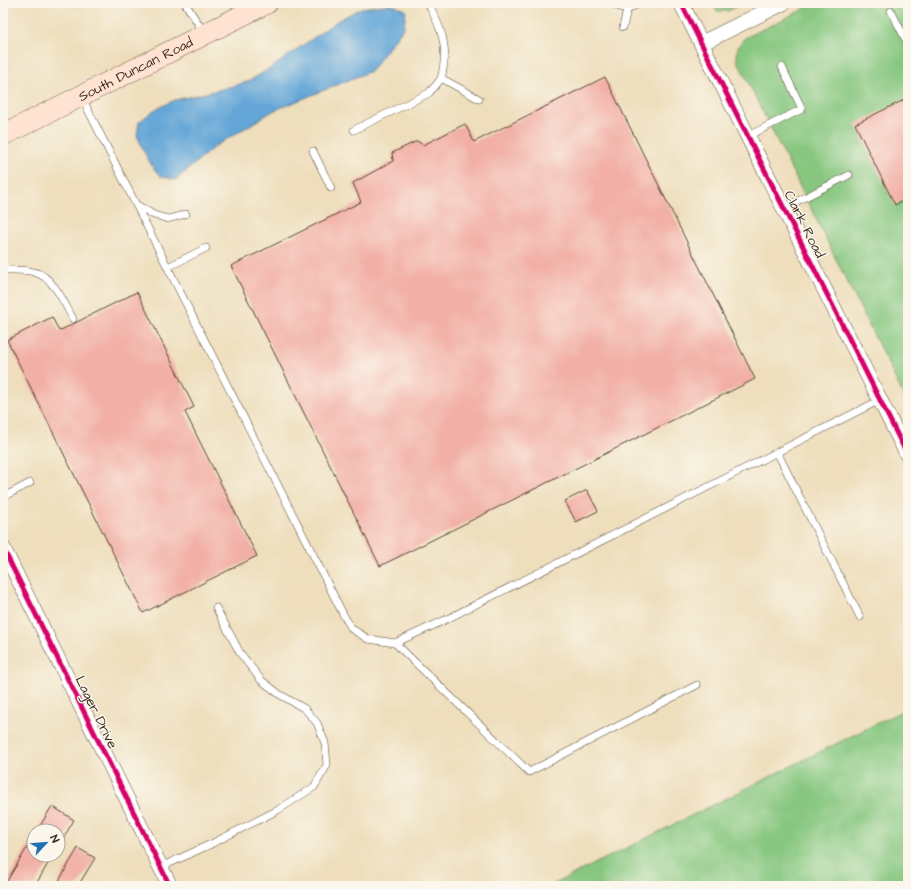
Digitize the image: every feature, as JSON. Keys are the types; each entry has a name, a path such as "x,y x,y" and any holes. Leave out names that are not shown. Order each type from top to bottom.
{"main road":[{"name":"South Duncan Road","path":"3,135 267,3"}],"street":[{"name":"Clark Road","path":"681,3 908,456"},
{"path":"702,43 783,3"},
{"name":"Lager Drive","path":"3,548 170,886"}],"lane":[{"path":"185,3 205,34"},
{"path":"354,130 429,93 441,78 445,55 444,41 439,25 428,3"},
{"path":"611,3 627,10"},
{"path":"622,27 627,10 640,3"},
{"path":"891,11 908,44"},
{"path":"748,136 802,108 782,67"},
{"path":"441,78 479,99"},
{"path":"82,96 344,616 352,629 368,639 395,643 443,621 880,400"},
{"path":"313,151 332,188"},
{"path":"784,208 849,175"},
{"path":"136,205 154,215 168,219 186,214"},
{"path":"168,267 206,248"},
{"path":"3,270 36,272 50,281 73,319"},
{"path":"777,452 860,617"},
{"path":"3,497 30,483"},
{"path":"161,867 211,844 278,810 314,787 327,765 325,743 317,723 305,709 279,694 261,680 240,654 216,608"},
{"path":"395,643 529,772 697,685"}],"green space":[{"path":"711,3 743,3 728,11 717,11"},
{"path":"816,3 908,3 908,404 737,60 738,48 740,43 745,38"},
{"path":"908,708 908,886 550,886"}],"water":[{"path":"390,4 406,10 404,27 371,71 273,111 214,147 176,180 160,176 152,166 137,135 139,122 154,110 175,100 247,82 271,68 337,21 361,8"}],"building":[{"path":"605,77 755,379 380,566 231,266 361,202 353,183 393,161 392,153 417,141 423,145 465,124 474,142"},
{"path":"908,98 908,198 895,205 855,124"},
{"path":"137,292 194,407 185,412 257,556 143,613 7,340 52,317 59,331"},
{"path":"587,490 598,511 576,522 565,501"},
{"path":"52,806 74,820 66,834 66,823 42,823"},
{"path":"78,848 95,858 78,886 56,886"},
{"path":"26,849 26,863 48,863 35,886 4,886"}],"cycle path":[{"path":"681,3 908,456"},
{"path":"3,548 170,886"}]}
